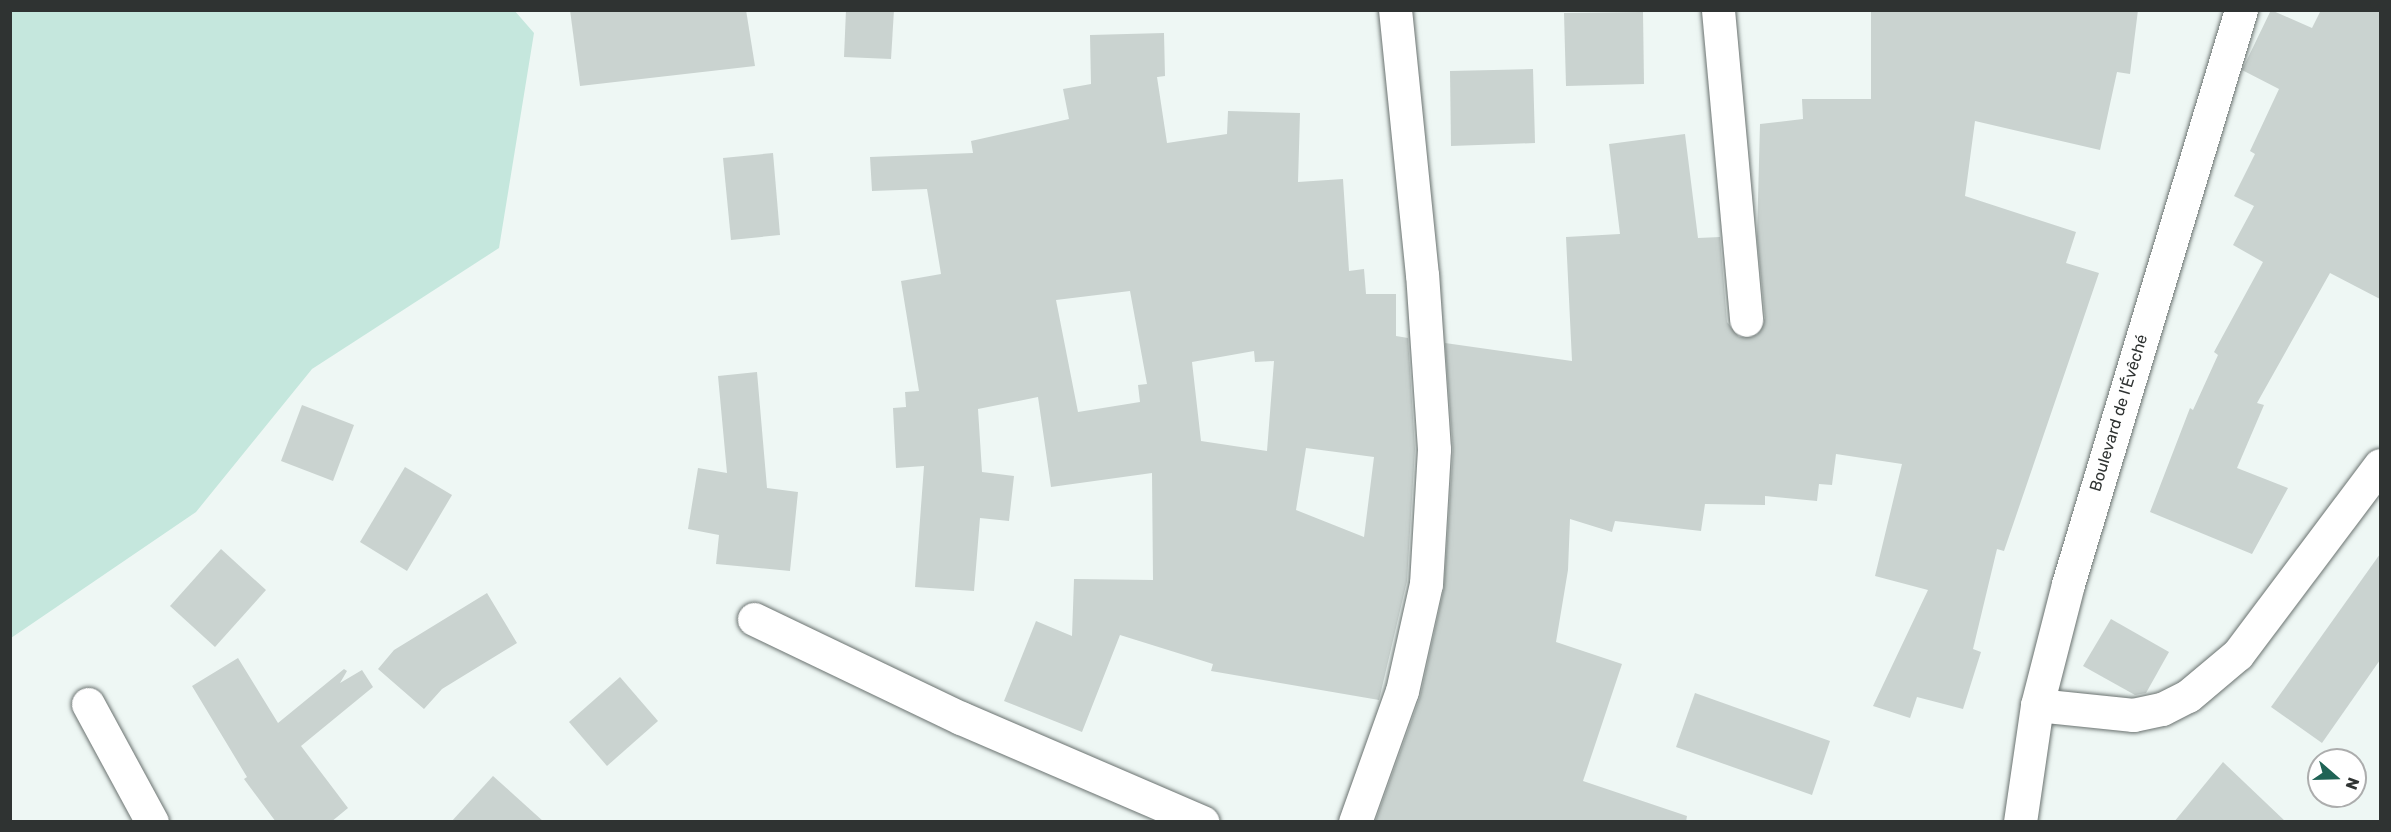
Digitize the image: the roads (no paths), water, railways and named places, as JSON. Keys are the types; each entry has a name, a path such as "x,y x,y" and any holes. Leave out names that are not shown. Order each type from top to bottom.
{"street":[{"path":"1355,822 1402,691 1426,584 1434,449 1422,275 1395,10"},
{"path":"1718,10 1746,320"},
{"name":"Boulevard de l'Évêché","path":"2020,822 2037,705 2068,584 2241,10"},
{"path":"2037,705 2133,715 2162,709 2188,696 2238,654 2380,465"},
{"path":"754,619 962,718 1203,822"},
{"path":"88,704 152,822"}]}
